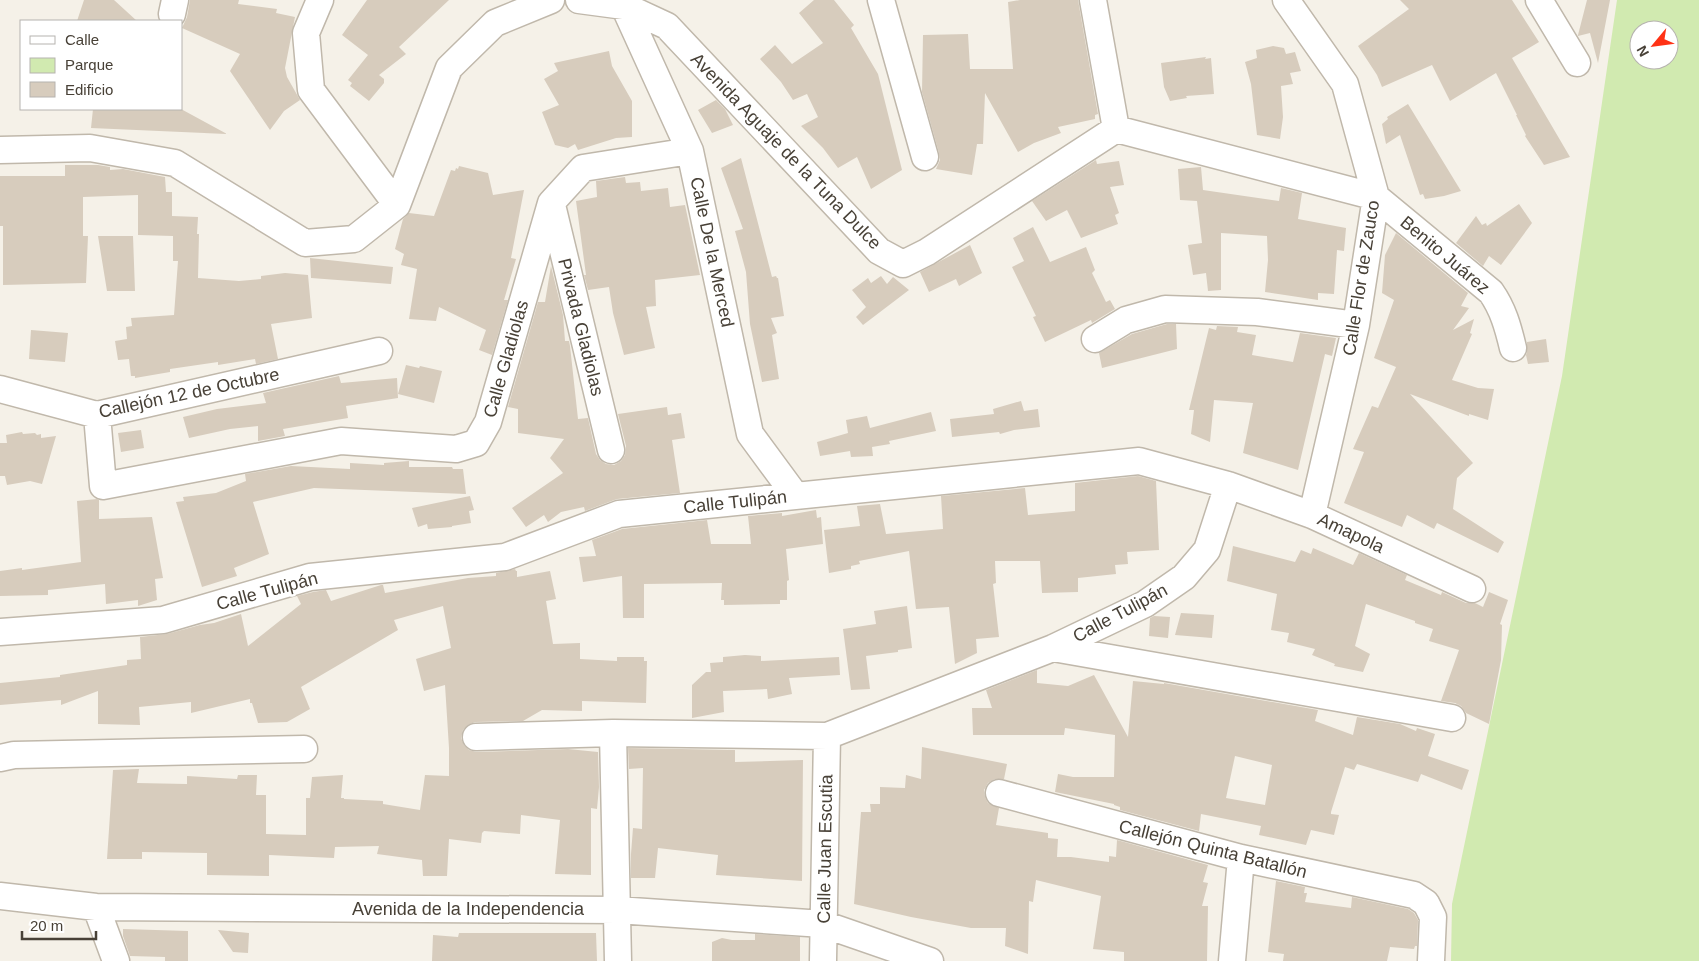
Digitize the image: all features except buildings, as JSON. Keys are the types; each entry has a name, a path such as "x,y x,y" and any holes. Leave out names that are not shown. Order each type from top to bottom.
{"street":[{"path":"320,0 306,33 311,90 397,205"},
{"path":"0,150 90,148 175,163 305,243 354,239 397,205 449,68 495,23 552,0"},
{"name":"Avenida Aguaje de la Tuna Dulce","path":"580,0 624,6 666,26 879,251 903,264 928,252 1116,129"},
{"path":"881,0 925,157"},
{"path":"1093,0 1116,129 1376,197"},
{"name":"Calle Flor de Zauco","path":"1286,0 1345,84 1376,197 1356,325 1312,515"},
{"path":"1539,0 1577,63"},
{"name":"Calle De la Merced","path":"624,6 690,151 750,434 795,495"},
{"name":"Calle Gladiolas","path":"96,415 103,486 341,441 456,449 476,443 488,422 551,203 583,168 690,151"},
{"name":"Benito Juárez","path":"1376,197 1491,292 1500,304 1506,319 1513,348"},
{"name":"Privada Gladiolas","path":"551,203 611,450"},
{"path":"1095,338 1126,320 1165,309 1257,312 1356,325"},
{"name":"Callejón 12 de Octubre","path":"0,389 96,415 379,351"},
{"name":"Calle Tulipán","path":"0,632 163,620 310,577 505,557 619,514 1139,461 1228,485 1207,550 1184,578 1145,604 1053,648 827,736 613,732 476,737"},
{"name":"Amapola","path":"1228,485 1312,515 1472,590"},
{"name":"Calle Tulipán","path":"1053,648 1452,718"},
{"path":"613,732 618,961"},
{"name":"Calle Juan Escutia","path":"824,961 827,736"},
{"path":"0,758 14,755 304,749"},
{"name":"Callejón Quinta Batallón","path":"999,793 1240,858 1414,895 1426,903 1433,917 1431,961"},
{"path":"1232,961 1240,858"},
{"name":"Avenida de la Independencia","path":"0,896 96,907 617,910 823,924 930,961"},
{"path":"96,907 116,961"}],"green space":[{"path":"1617,0 1699,0 1699,961 1451,961 1452,904 1562,376"}]}
